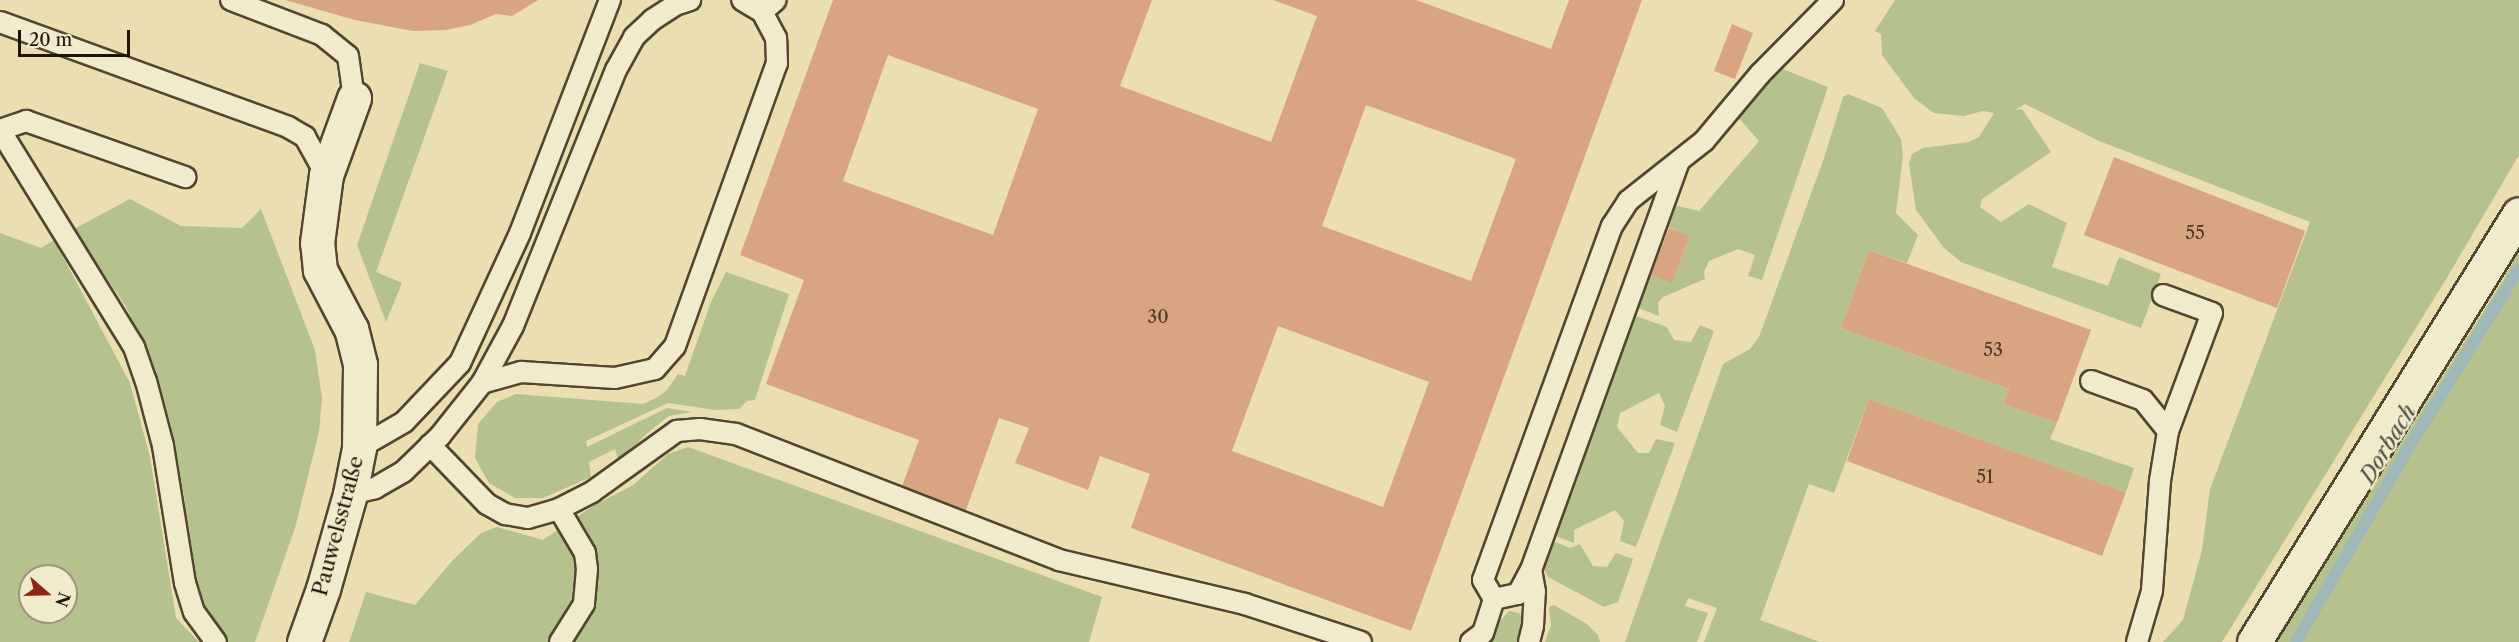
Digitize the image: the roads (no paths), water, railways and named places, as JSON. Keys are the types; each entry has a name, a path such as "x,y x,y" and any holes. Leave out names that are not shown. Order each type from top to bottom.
{"street":[{"name":"Pauwelsstraße","path":"304,642 323,590 350,494 359,448 360,364 351,330 320,270 318,252 321,196 326,175 354,98"},
{"path":"2254,642 2519,214"}],"lane":[{"path":"231,0 322,35 348,56 354,98"},
{"path":"359,448 404,422 460,363 520,233 610,0"},
{"path":"350,494 375,488 403,472 430,445 482,383 513,326 616,70 634,37 652,20 675,5 690,0"},
{"path":"482,383 521,372 615,378 655,369 675,346 777,63 776,38 769,6 742,0"},
{"path":"1494,598 1483,580 1612,226 1628,201 1678,164 1704,141 1760,74 1833,0"},
{"path":"0,22 288,127 305,137 326,175"},
{"path":"185,177 26,121 0,130 134,347 164,446 185,583 194,612 216,642"},
{"path":"1494,598 1518,594 1531,570 1678,164"},
{"path":"2137,642 2152,591 2160,481 2169,431 2212,313 2163,295"},
{"path":"2091,381 2143,400 2169,431"},
{"path":"430,445 487,504 506,514 528,518 559,509 617,476 655,445 677,431 700,429 736,434 1059,560 1245,604 1361,642"},
{"path":"559,509 585,553 587,569 584,604 560,642"},
{"path":"1529,642 1533,626 1535,592 1531,570"},
{"path":"1471,642 1482,633 1494,598"}],"waterway":[{"name":"Dorbach","path":"2296,642 2406,452 2519,269"}]}
